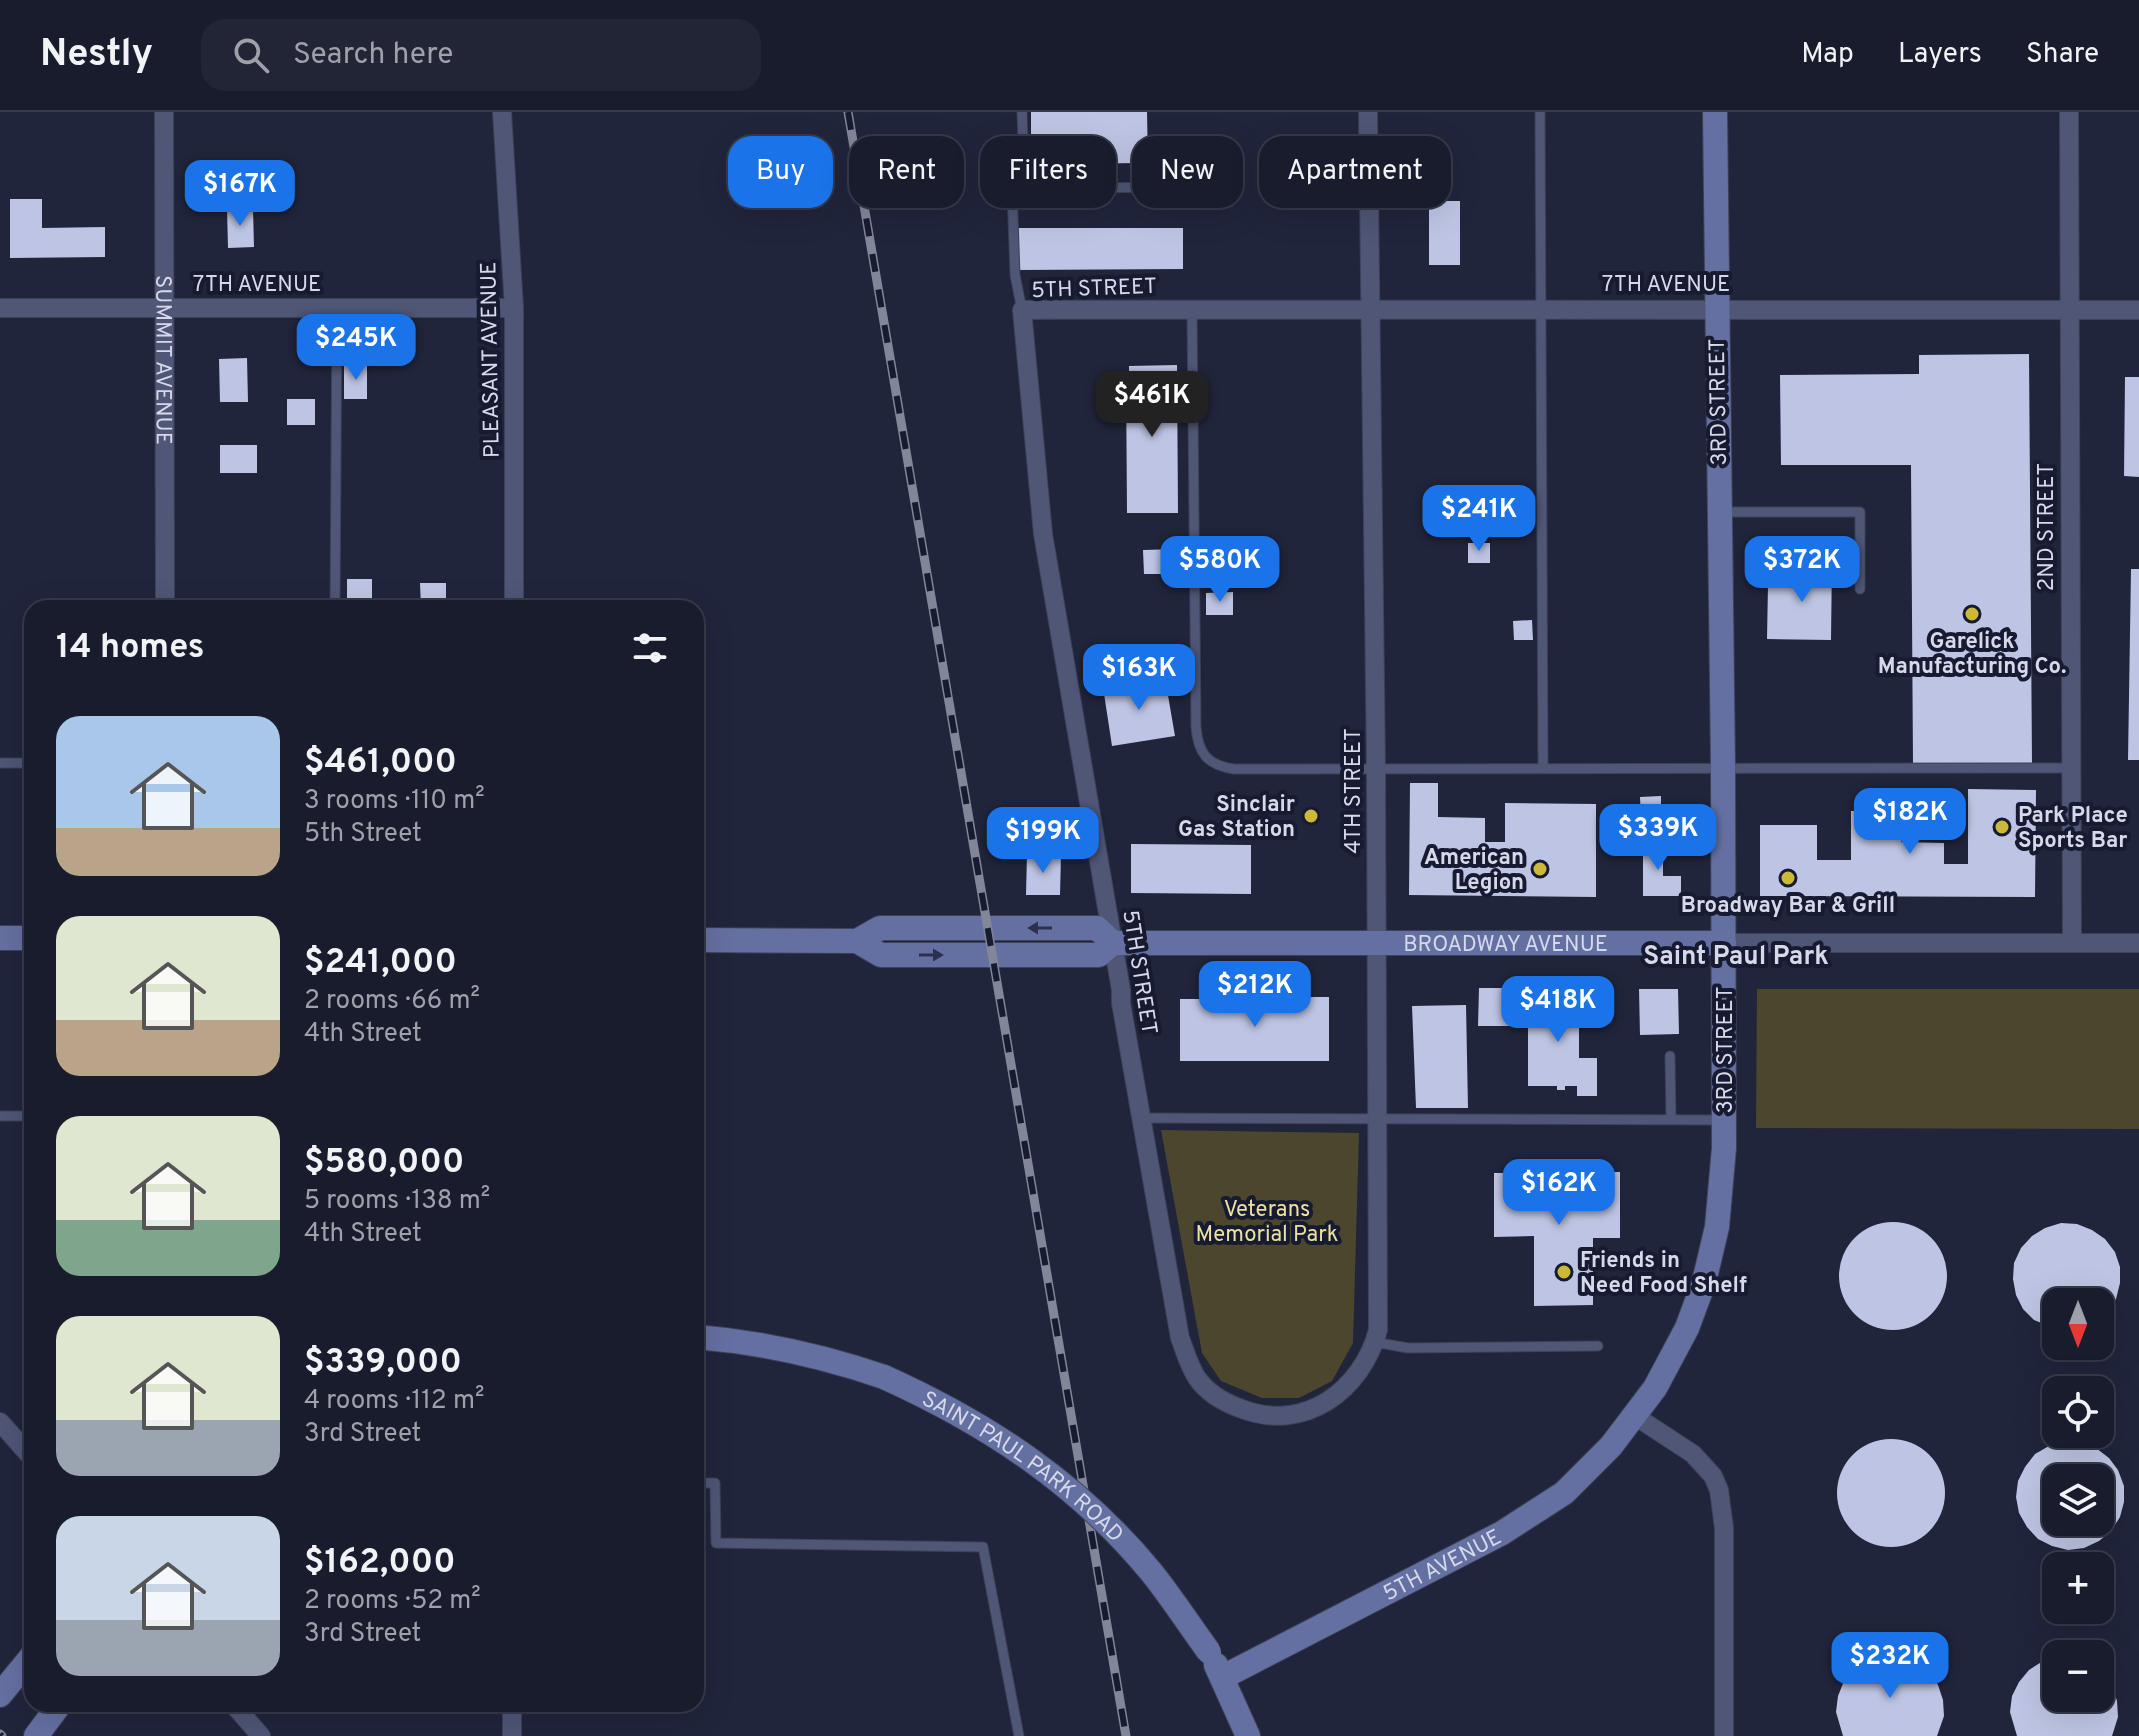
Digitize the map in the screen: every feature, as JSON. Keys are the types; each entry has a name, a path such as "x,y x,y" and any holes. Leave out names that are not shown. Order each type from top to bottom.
{"street":[{"name":"SUMMIT AVENUE","path":"164,112 165,600"},
{"name":"PLEASANT AVENUE","path":"502,112 514,308 514,600"},
{"name":"4TH STREET","path":"1281,1417 1330,1402 1363,1368 1378,1330 1376,769 1368,112"},
{"name":"3RD STREET","path":"1635,1416 1666,1371 1687,1328 1704,1282 1721,1201 1724,943 1715,112"},
{"name":"2ND STREET","path":"2069,112 2072,943"},
{"name":"7TH AVENUE","path":"1192,308 1542,306 2139,310"},
{"name":"7TH AVENUE","path":"0,308 514,308"},
{"name":"5TH STREET","path":"1192,308 1022,310 1043,534 1180,1338 1197,1378 1210,1392 1230,1405 1253,1414 1281,1417"},
{"name":"BROADWAY AVENUE","path":"704,940 857,941 880,928 1097,928 1113,943 2139,943"},
{"path":"0,938 24,938"},
{"name":"SAINT PAUL PARK ROAD","path":"704,1338 809,1355 884,1377 956,1411 995,1434 1061,1481 1144,1564 1209,1652 1248,1736"},
{"path":"1635,1416 1693,1454 1713,1476 1719,1490 1724,1528 1724,1736"},
{"name":"5TH AVENUE","path":"1223,1677 1528,1518 1578,1480 1635,1416"},
{"path":"0,1422 24,1449"},
{"path":"0,1695 24,1666"},
{"path":"36,1736 54,1712"},
{"path":"240,1712 261,1736"},
{"path":"512,1712 512,1736"}],"lane":[{"path":"1022,112 1023,136"},
{"path":"1540,112 1543,768"},
{"path":"1013,208 1015,275 1022,310"},
{"path":"335,600 337,307"},
{"path":"1192,308 1196,727 1200,748 1208,761 1234,769 2071,768"},
{"path":"1719,512 1860,512 1860,589"},
{"path":"0,763 24,763"},
{"path":"1670,1056 1671,1119"},
{"path":"0,1116 24,1116"},
{"path":"1141,1118 1724,1120"},
{"path":"1374,1342 1408,1348 1598,1346"},
{"path":"704,1483 715,1483 716,1543 983,1547 1019,1736"}],"green space":[{"path":"1757,989 2139,989 2139,1129 1756,1128"},
{"name":"Veterans Memorial Park","path":"1161,1130 1359,1133 1353,1343 1332,1381 1299,1398 1262,1398 1221,1381 1202,1353"}],"building":[{"path":"1031,112 1147,112 1147,136 1132,136 1132,163 1116,163 1116,136 1031,136"},
{"path":"10,199 42,199 42,228 105,227 105,257 10,258"},
{"path":"1451,201 1460,201 1460,265 1429,265 1429,208 1451,208"},
{"path":"227,209 253,209 254,247 228,248"},
{"path":"1018,228 1183,228 1183,269 1018,270"},
{"name":"Garelick Manufacturing Co.","path":"2029,354 2032,763 1913,764 1911,465 1781,465 1780,375 1919,374 1919,355"},
{"path":"247,358 248,402 220,402 219,359"},
{"path":"344,365 367,365 367,399 344,399"},
{"path":"1177,365 1178,513 1127,513 1126,373 1129,373 1129,366"},
{"path":"2125,377 2139,377 2139,477 2124,476"},
{"path":"287,399 315,399 315,425 287,425"},
{"path":"220,445 257,445 257,473 220,473"},
{"path":"1468,543 1490,543 1490,563 1468,563"},
{"path":"1179,549 1179,574 1144,574 1143,550"},
{"path":"1791,561 1832,561 1831,640 1767,639 1768,585 1791,585"},
{"path":"2131,569 2139,569 2139,760 2128,760"},
{"path":"347,579 372,579 372,600 347,600"},
{"path":"420,583 446,583 446,600 421,600"},
{"path":"1233,592 1233,615 1206,615 1206,593"},
{"path":"1532,620 1533,640 1514,640 1513,621"},
{"path":"1165,678 1175,736 1112,746 1103,687"},
{"path":"1410,783 1438,783 1438,817 1485,818 1485,842 1505,842 1505,803 1596,804 1596,897 1409,895"},
{"path":"1968,789 2036,790 2035,897 1760,896 1760,825 1817,825 1817,860 1851,860 1851,811 1902,811 1901,842 1944,843 1944,864 1968,864"},
{"path":"1661,796 1661,819 1641,820 1640,797"},
{"path":"1643,839 1663,839 1663,876 1681,876 1681,896 1643,896"},
{"path":"1131,844 1251,845 1251,894 1131,893"},
{"path":"1027,854 1061,855 1060,895 1026,895"},
{"path":"1479,988 1512,988 1512,1026 1478,1026"},
{"path":"1639,989 1678,989 1679,1034 1640,1035"},
{"path":"1532,991 1566,991 1566,996 1579,996 1579,1058 1597,1058 1597,1096 1577,1096 1577,1086 1557,1090 1557,1086 1528,1086 1528,995 1532,995"},
{"path":"1329,997 1329,1061 1180,1061 1180,999"},
{"path":"1466,1005 1468,1108 1416,1108 1412,1006"},
{"name":"Friends in Need Food Shelf","path":"1620,1172 1620,1238 1593,1238 1593,1305 1534,1306 1534,1236 1494,1237 1494,1173"},
{"path":"1893,1222 1914,1226 1931,1238 1943,1255 1947,1276 1943,1297 1931,1314 1914,1326 1893,1330 1872,1326 1855,1314 1843,1297 1839,1276 1843,1255 1855,1238 1872,1226"},
{"path":"2061,1223 2077,1224 2105,1239 2115,1252 2120,1267 2120,1283 2114,1302 2114,1288 2042,1288 2042,1323 2023,1309 2016,1295 2014,1263 2021,1248 2045,1228"},
{"path":"1891,1439 1912,1443 1929,1455 1941,1472 1945,1493 1941,1514 1929,1531 1912,1543 1891,1547 1870,1543 1853,1531 1841,1514 1837,1493 1841,1472 1853,1455 1870,1443"},
{"path":"2046,1448 2096,1448 2114,1464 2042,1464 2042,1536 2105,1536 2099,1541 2084,1548 2068,1550 2038,1539 2027,1527 2019,1513 2016,1497 2018,1481 2035,1454"},
{"path":"2114,1465 2124,1486 2120,1517 2114,1526"},
{"path":"1884,1657 1901,1657 1916,1663 1929,1672 1938,1685 1944,1716 1937,1736 1843,1736 1836,1712 1844,1681 1855,1669"},
{"path":"2042,1662 2042,1712 2114,1712 2114,1692 2118,1717 2112,1736 2017,1736 2010,1712 2012,1696 2029,1670"}],"railway":[{"path":"848,112 1126,1736"}],"place":[{"name":"Garelick Manufacturing Co.","path":"1972,614"},
{"name":"Sinclair Gas Station","path":"1311,816"},
{"name":"Park Place Sports Bar","path":"2002,827"},
{"name":"American Legion","path":"1540,869"},
{"name":"Broadway Bar & Grill","path":"1788,878"},
{"name":"Friends in Need Food Shelf","path":"1564,1272"}],"district":[{"name":"Saint Paul Park","path":"1736,955"}]}
